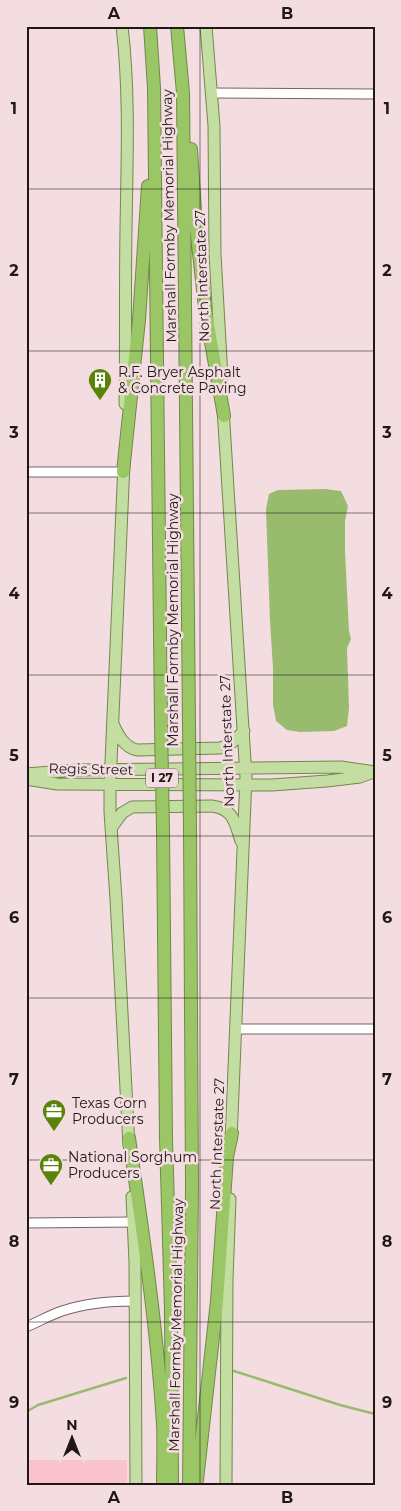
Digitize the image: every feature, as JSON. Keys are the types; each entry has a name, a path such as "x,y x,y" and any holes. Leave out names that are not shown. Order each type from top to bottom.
{"highway":[{"name":"Marshall Formby Memorial Highway","path":"150,26 154,88 166,1138 171,1310 172,1485"},
{"name":"Marshall Formby Memorial Highway","path":"177,26 183,93 190,831 192,1194 190,1485"},
{"path":"123,472 139,320 154,88"},
{"path":"183,93 194,175 196,226 205,308 224,416"},
{"path":"196,1485 217,1300 227,1157 232,1134"},
{"path":"129,1138 148,1268 158,1362 163,1426 163,1485"}],"main road":[{"path":"122,26 128,139 125,412 110,785 134,1222 136,1485"},
{"name":"North Interstate 27","path":"206,26 214,126 215,254 246,768 227,1280 226,1485"},
{"path":"112,722 122,740 128,746 137,750 220,748 234,742 244,731"},
{"name":"Regis Street","path":"26,774 51,771 341,767 374,772"},
{"name":"Regis Street","path":"26,779 57,784 272,785 360,777 374,772"},
{"path":"112,827 122,813 132,807 212,806 222,808 230,813 243,847"}],"street":[{"path":"212,93 375,94"},
{"path":"26,472 123,472"},
{"path":"236,1029 375,1029"},
{"path":"26,1223 134,1222"},
{"path":"26,1328 61,1311 96,1302 135,1301"}],"shaded area":[{"path":"325,489 341,491 348,506 345,521 345,551 351,639 347,648 349,708 347,726 334,731 300,732 287,730 276,721 273,705 266,509 269,494 278,490"},
{"path":"26,1460 127,1460 127,1485 26,1485"}],"waterway":[{"path":"234,1371 340,1405 375,1414"},
{"path":"26,1412 38,1405 126,1378"}],"place":[{"name":"R.F. Bryer Asphalt & Concrete Paving","path":"100,401"},
{"name":"Texas Corn Producers","path":"54,1132"},
{"name":"National Sorghum Producers","path":"51,1186"}]}
